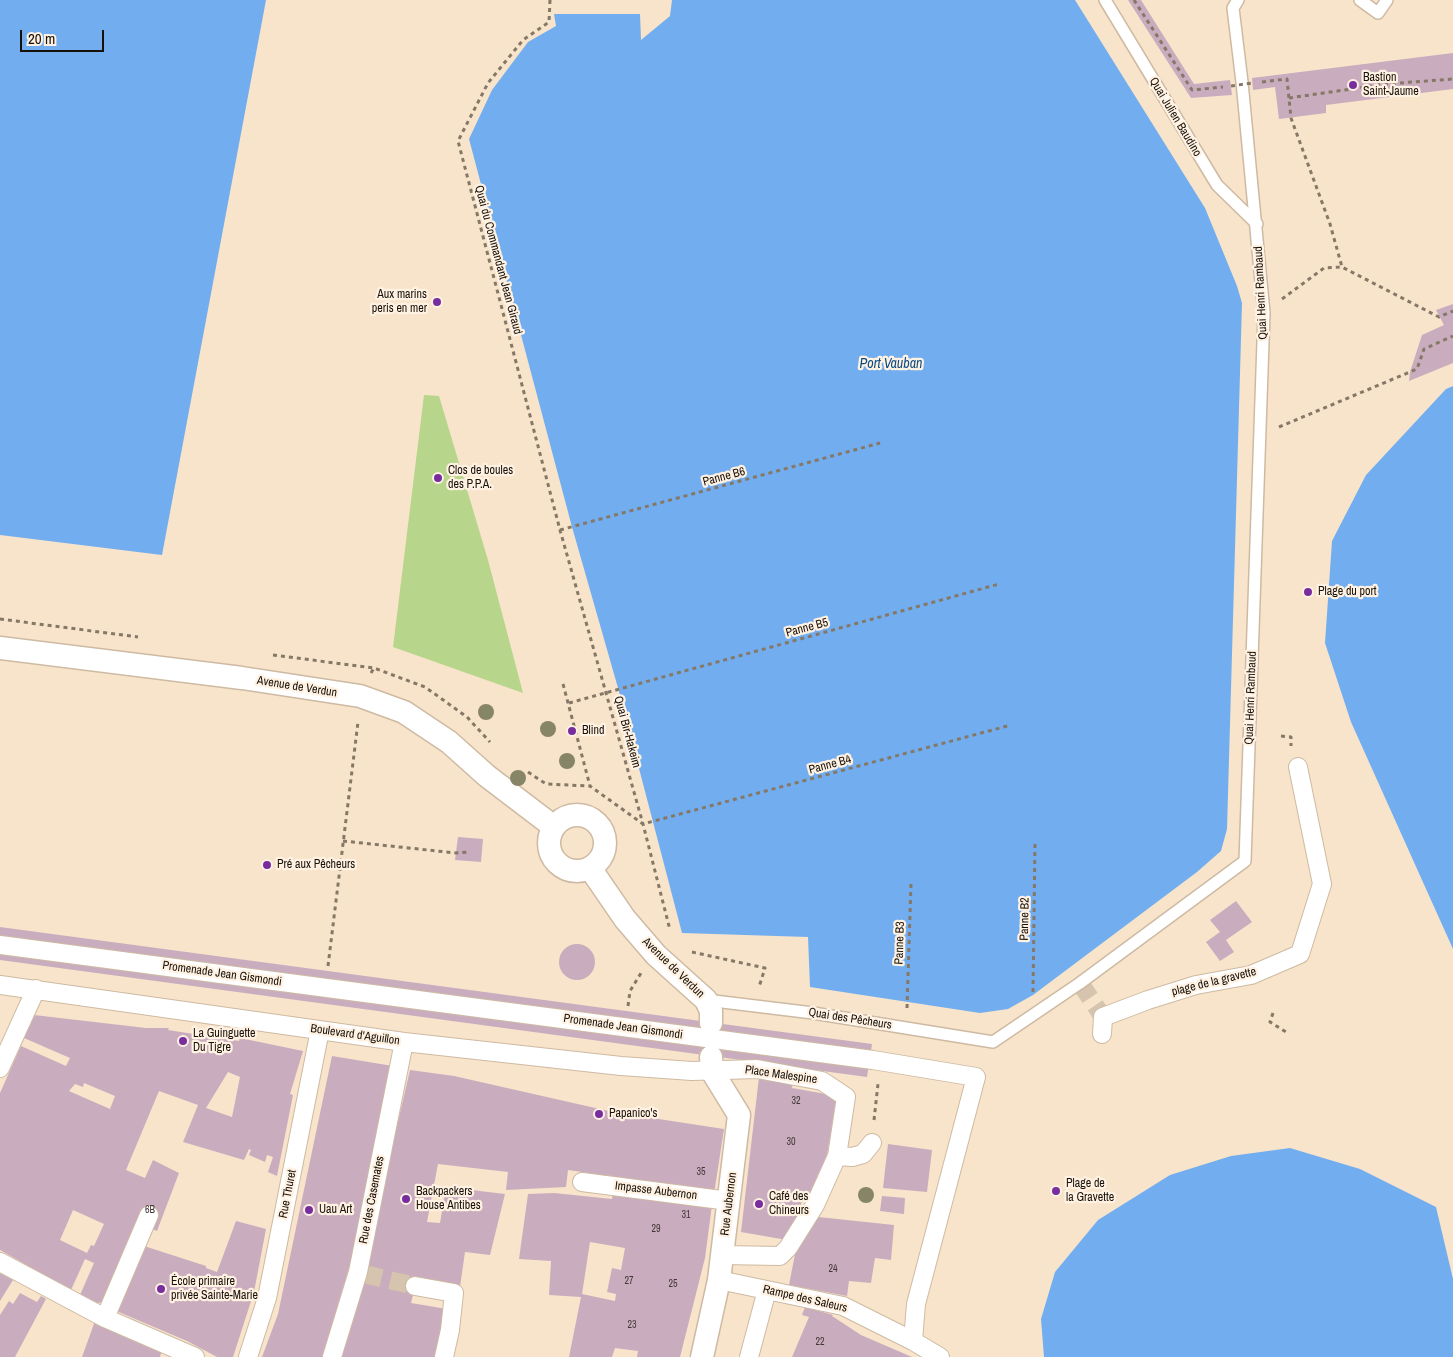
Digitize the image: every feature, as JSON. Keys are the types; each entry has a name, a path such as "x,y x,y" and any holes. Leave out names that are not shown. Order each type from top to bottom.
{"street":[{"name":"Avenue de Verdun","path":"0,648 242,678 360,696 404,712 441,737 554,827"},
{"name":"plage de la gravette","path":"1102,1034 1103,1017 1148,1000 1196,986 1251,975 1300,954 1322,884 1298,767"},
{"path":"578,815 595,821 601,828 605,837 603,855 590,868 572,870 563,867 556,861 550,845 550,835 560,820 578,815"},
{"name":"Avenue de Verdun","path":"590,868 625,919 656,955 706,1000 711,1010 710,1023"},
{"name":"Promenade Jean Gismondi","path":"0,945 880,1061 976,1077 916,1304 913,1341"},
{"name":"Boulevard d'Aguillon","path":"0,985 404,1042 692,1072 711,1064"},
{"path":"0,1068 36,989"},
{"name":"Rue Thuret","path":"248,1357 268,1298 320,1030"},
{"name":"Rue des Casemates","path":"332,1357 361,1273 404,1042"},
{"name":"Place Malespine","path":"711,1064 727,1069 757,1069 822,1081 846,1096 837,1156 815,1205 788,1248 780,1256 722,1255"},
{"name":"Rue Aubernon","path":"702,1357 719,1280 739,1115 711,1064"},
{"path":"837,1156 863,1154 872,1143"},
{"name":"Impasse Aubernon","path":"582,1182 730,1201"},
{"path":"105,1318 149,1215"},
{"path":"0,1262 169,1352 194,1357"},
{"name":"Rampe des Saleurs","path":"719,1280 843,1306 913,1341 940,1357"},
{"path":"415,1286 454,1293 450,1330 444,1357"},
{"path":"749,1357 767,1290"}],"lane":[{"name":"Quai Julien Baudino","path":"1105,0 1217,185 1257,224"},
{"name":"Quai Henri Rambaud","path":"993,1042 1080,983 1246,861 1264,313 1257,224 1233,8 1238,0"},
{"path":"1360,0 1378,13 1387,0"},
{"name":"Quai des Pêcheurs","path":"706,1000 813,1013 993,1042"}],"path":[{"name":"Quai du Commandant Jean Giraud","path":"550,0 549,22 523,40 488,83 458,141 560,530"},
{"path":"1134,0 1192,90 1287,79 1291,118 1330,224 1342,267"},
{"path":"1289,98 1386,84 1453,78"},
{"path":"1264,313 1324,268 1342,267 1439,316 1453,311"},
{"path":"1410,372 1418,369 1424,349 1453,336"},
{"name":"Panne B6","path":"560,530 880,443"},
{"name":"Quai Bir-Hakeim","path":"560,530 607,692 670,931"},
{"name":"Panne B5","path":"569,703 1000,584"},
{"path":"327,972 360,696 374,668 425,686 467,717 491,742"},
{"path":"563,684 590,786"},
{"name":"Panne B4","path":"643,824 1011,725"},
{"path":"1281,736 1291,737"},
{"path":"524,770 546,784 590,786 643,824"},
{"path":"343,841 469,852"},
{"name":"Panne B2","path":"1033,995 1035,843"},
{"name":"Panne B3","path":"907,1003 911,883"},
{"path":"685,948 691,952 765,968 753,1006"},
{"path":"1273,1013 1270,1022 1286,1032"},
{"path":"872,1143 880,1061"}],"green space":[{"name":"Clos de boules des P.P.A.","path":"424,395 439,396 488,560 523,693 393,647"}],"water":[{"path":"0,0 266,0 162,555 0,535"},
{"name":"Port Vauban","path":"672,0 1075,0 1205,208 1237,286 1242,303 1227,829 1221,851 1197,872 1033,995 1008,1009 980,1013 810,987 808,937 682,933 618,688 572,527 469,139 492,90 528,42 556,26 554,14 640,14 641,40 670,16"},
{"path":"1453,386 1453,949 1351,722 1325,643 1332,541 1366,475 1446,389"},
{"path":"1290,1148 1360,1169 1436,1207 1453,1279 1453,1357 1044,1357 1041,1319 1055,1272 1098,1220 1170,1175 1231,1156"}],"building":[{"path":"1128,0 1141,0 1194,84 1230,80 1232,95 1191,98"},
{"name":"Bastion Saint-Jaume","path":"1453,53 1453,89 1326,105 1326,113 1279,119 1275,87 1253,90 1252,78"},
{"path":"1453,304 1453,363 1409,381 1422,335 1444,325 1436,310"},
{"path":"458,837 483,839 481,862 455,860"},
{"path":"1236,901 1252,922 1226,940 1234,952 1220,961 1206,942 1220,932 1210,920"},
{"path":"0,927 872,1044 867,1077 0,960"},
{"path":"577,944 584,945 590,949 594,955 594,969 590,975 584,979 577,980 570,979 564,975 560,969 559,962 560,955 564,949 570,945"},
{"path":"34,1015 146,1028 169,1028 168,1030 239,1041 240,1038 303,1051 290,1094 293,1095 277,1176 268,1172 273,1157 267,1155 265,1162 249,1155 251,1150 249,1149 244,1160 183,1142 198,1105 159,1091 126,1170 145,1178 153,1160 179,1173 157,1231 148,1227 108,1302 96,1303 80,1295 94,1263 85,1259 71,1290 0,1250 0,1093 21,1046 66,1066 70,1058 24,1038","holes":["228,1072 240,1077 232,1117 206,1108","84,1083 115,1096 110,1109 69,1091 75,1084 83,1087","73,1210 104,1224 94,1246 91,1245 87,1253 60,1240"]},
{"path":"332,1056 393,1066 352,1258 322,1357 262,1357 278,1314"},
{"path":"410,1070 454,1076 613,1112 724,1129 714,1194 665,1184 568,1170 566,1187 506,1190 508,1172 438,1164 427,1222 440,1223 446,1187 505,1194 490,1255 465,1252 460,1287 416,1283 411,1303 447,1309 438,1357 340,1357 373,1245 387,1169"},
{"path":"759,1077 793,1082 792,1088 837,1096 827,1155 808,1197 804,1196 807,1197 806,1202 802,1201 794,1229 787,1240 741,1232"},
{"path":"888,1144 932,1150 927,1192 883,1188"},
{"path":"613,1192 712,1205 705,1258 680,1357 637,1357 638,1351 615,1348 612,1357 569,1357 581,1297 549,1295 551,1261 519,1259 528,1194 554,1193 612,1199","holes":["590,1242 625,1248 621,1270 612,1268 607,1292 616,1294 615,1301 582,1294"]},
{"path":"882,1196 905,1198 904,1214 880,1211"},
{"path":"809,1216 894,1225 891,1260 875,1258 871,1283 849,1281 847,1296 789,1285 796,1249"},
{"path":"236,1221 266,1229 254,1292 233,1357 217,1357 187,1341 114,1310 141,1245 206,1266 206,1268 217,1272"},
{"path":"0,1273 13,1280 0,1301"},
{"path":"20,1293 37,1302 41,1296 46,1299 15,1357 0,1357 0,1315 9,1301 13,1304"},
{"path":"805,1307 833,1315 861,1335 912,1357 792,1357 809,1317 802,1315"},
{"path":"95,1321 162,1350 160,1357 82,1357"}],"tunnel":[{"path":"1080,983 1103,1017"},
{"path":"364,1274 415,1286"}],"place":[{"name":"Bastion Saint-Jaume","path":"1353,85"},
{"name":"Aux marins peris en mer","path":"437,302"},
{"name":"Clos de boules des P.P.A.","path":"438,478"},
{"name":"Plage du port","path":"1308,592"},
{"name":"Blind","path":"572,731"},
{"name":"Pré aux Pêcheurs","path":"267,865"},
{"name":"La Guinguette Du Tigre","path":"183,1041"},
{"name":"Papanico's","path":"599,1114"},
{"name":"Plage de la Gravette","path":"1056,1191"},
{"name":"Backpackers House Antibes","path":"406,1199"},
{"name":"Café des Chineurs","path":"759,1204"},
{"name":"Uau Art","path":"309,1210"},
{"name":"École primaire privée Sainte-Marie","path":"161,1289"}]}
